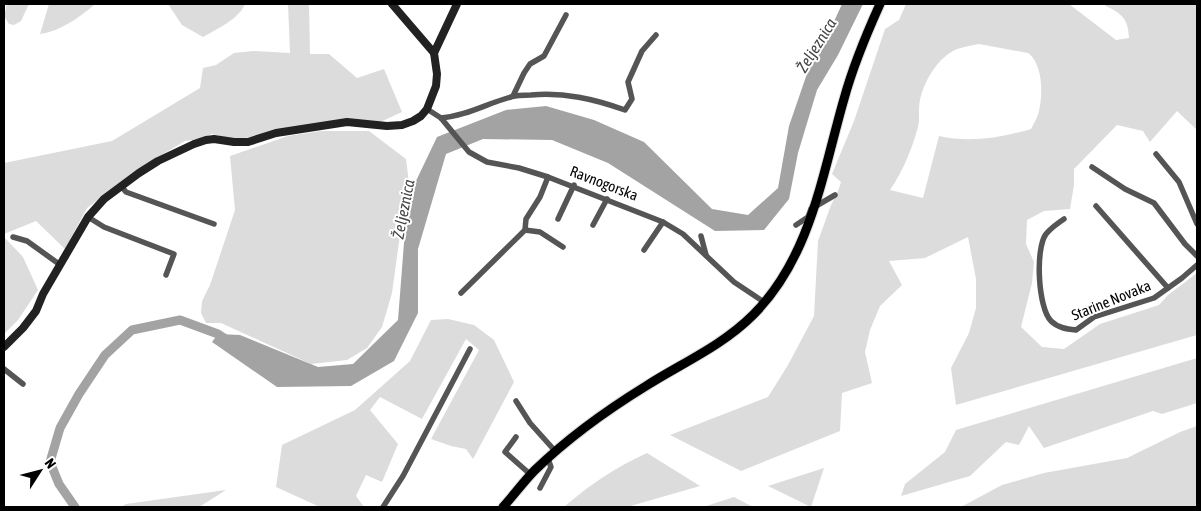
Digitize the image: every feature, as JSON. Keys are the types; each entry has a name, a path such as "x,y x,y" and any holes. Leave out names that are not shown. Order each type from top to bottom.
{"main road":[{"path":"503,507 531,475 590,423 646,386 726,338 753,314 783,278 801,244 814,207 844,96 859,52 880,4"}],"street":[{"path":"4,346 23,328 36,311 59,264 88,217 104,199 158,161 206,140 248,142 276,133 347,122 387,126 402,125 413,121 427,108 436,86 437,74 434,53 392,4"},
{"path":"434,53 458,4"},
{"path":"514,96 524,73 530,64 544,56 566,15"},
{"path":"443,121 514,96 548,94 580,96 625,110 632,99 628,82 642,51 656,35"},
{"name":"Ravnogorska","path":"427,108 443,121 469,152 487,162 519,168 548,177 663,222 683,234 734,282 764,302"},
{"path":"1156,154 1179,182 1197,224"},
{"path":"1092,167 1125,189 1154,203 1185,244 1197,256"},
{"path":"461,293 525,230 526,219 540,197 548,177"},
{"path":"558,219 574,186"},
{"path":"122,187 126,192 214,224"},
{"path":"796,225 808,216 811,209 835,195"},
{"path":"593,225 607,199"},
{"path":"1096,206 1168,288"},
{"path":"88,217 104,227 174,254 166,275"},
{"name":"Starine Novaka","path":"1064,219 1045,235 1041,254 1040,278 1042,301 1050,320 1062,328 1076,330 1094,318 1154,298 1197,265"},
{"path":"644,250 663,222"},
{"path":"525,230 540,232 563,247"},
{"path":"700,236 707,257"},
{"path":"13,237 27,241 59,264"},
{"path":"383,507 403,476 470,349"},
{"path":"4,369 23,384"},
{"path":"516,401 530,423 556,452"},
{"path":"516,437 505,452 531,475"},
{"path":"540,488 551,467 548,459"}],"shaded area":[{"path":"7,4 29,4 21,21 14,25 9,24 4,16"},
{"path":"49,4 95,4 63,27 40,34"},
{"path":"168,4 245,4 233,19 203,37 182,25"},
{"path":"288,4 309,4 310,54 329,54 357,78 384,69 402,112 378,123 344,120 253,137 233,139 212,134 200,139 185,141 143,166 87,208 65,249 36,221 4,234 4,163 112,141 200,88 203,68 216,65 234,53 253,51 290,53"},
{"path":"842,4 863,4 838,55 817,90 798,153 789,199 764,230 715,231 608,163 552,140 483,139 446,154 418,249 418,313 394,361 351,386 277,387 212,342 218,334 240,335 318,367 353,364 398,320 404,243 415,183 437,137 506,110 546,106 594,120 644,142 712,209 748,215 778,188 789,126 811,62 821,50"},
{"path":"906,4 1069,4 1116,40 1129,38 1127,25 1122,16 1102,4 1197,4 1197,130 1177,111 1150,142 1143,131 1117,125 1074,169 1074,185 1070,209 1044,211 1027,220 1026,244 1034,262 1032,283 1021,327 1042,347 1064,349 1100,324 1159,305 1168,295 1197,273 1197,335 956,405 951,368 969,333 976,308 976,279 968,237 925,258 889,261 902,285 880,306 870,330 865,352 872,383 842,393 840,431 741,471 670,435 768,397 788,365 814,316 818,241 841,182 832,174 854,121 885,29 899,20","holes":["979,44 1028,53 1037,64 1041,80 1040,104 1036,120 1031,129 1008,135 973,139 939,136 923,198 890,190 903,168 913,143 919,124 920,100 925,85 933,70 944,58 957,49"]},
{"path":"321,131 369,131 406,159 411,199 403,219 392,293 382,327 367,348 347,360 311,364 221,323 206,323 201,313 202,301 210,285 235,210 230,156 288,136"},
{"path":"4,237 23,257 38,290 18,320 4,334"},
{"path":"448,319 474,325 494,340 514,382 473,459 466,449 431,439 479,350 466,339 422,419 380,397 370,410 398,444 382,482 366,475 356,496 364,507 320,507 276,487 282,445 355,410 410,361 431,320"},
{"path":"1197,358 1197,403 1162,414 1153,411 1044,448 1029,426 1019,445 1006,442 970,476 901,496 905,484 945,452 956,430"},
{"path":"1197,426 1197,507 961,507 1002,485 1044,473 1127,458 1180,432"},
{"path":"647,453 700,486 627,507 564,507 603,477"},
{"path":"824,468 811,507 768,486"},
{"path":"226,490 199,507 121,507 126,504"},
{"path":"734,497 753,507 703,507"}],"waterway":[{"name":"Željeznica","path":"75,507 59,484 50,462 60,428 79,394 105,355 132,330 180,320 218,334 227,340"}]}
